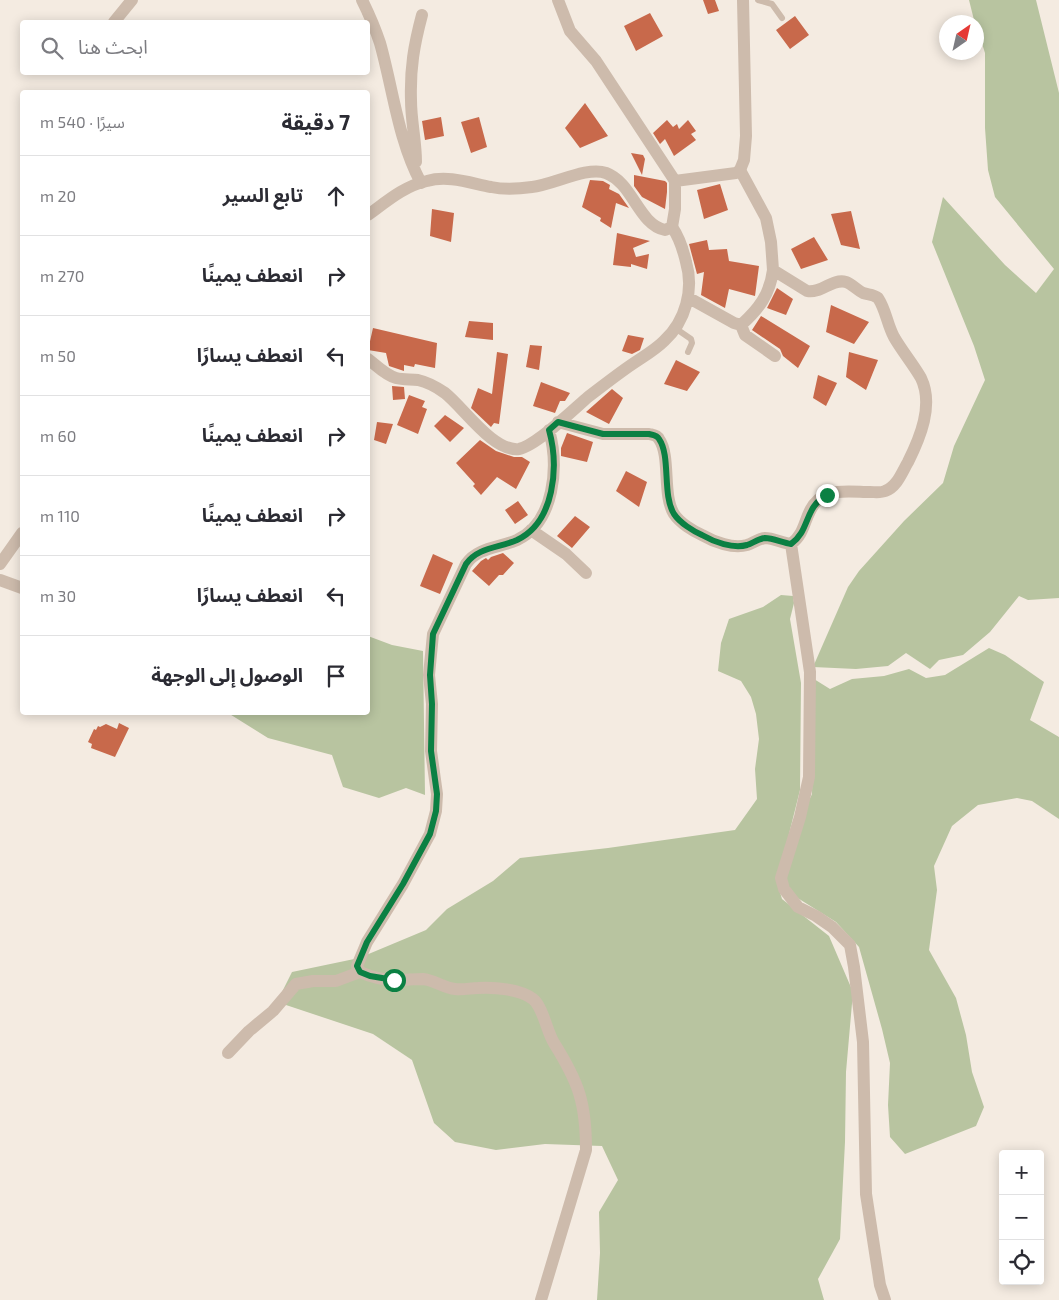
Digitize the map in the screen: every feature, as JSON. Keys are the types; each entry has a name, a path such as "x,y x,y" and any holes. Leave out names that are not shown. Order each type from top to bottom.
{"street":[{"path":"116,20 132,0"},
{"path":"362,0 379,41 399,120 418,177"},
{"path":"370,360 395,378 420,380 444,392 489,436 500,444 519,448 532,444 589,396 666,340 685,309 690,284 688,268 677,234 672,227 675,209 674,181 596,61 570,31 558,0"},
{"path":"674,181 736,173 740,170 744,160 746,136 743,0"},
{"path":"418,177 411,102 411,74 413,48 422,15"},
{"path":"740,170 766,218 771,242 773,270 772,281 762,303 741,324"},
{"path":"418,177 427,180 448,179 510,190 558,182 578,174 595,171 604,172 615,176 624,185 653,225 665,230 672,227"},
{"path":"370,213 418,177"},
{"path":"773,270 807,291 813,292 840,281 847,282 866,294 874,294 882,303 891,331 921,379 926,399 924,420 914,448 895,484 884,492 836,492 818,500 812,508 801,534 791,544"},
{"path":"688,298 734,323 741,324"},
{"path":"741,324 745,336 775,356"},
{"path":"554,426 603,434 649,434 657,436 664,449 666,482 674,514 681,521 701,535 717,542 735,546 746,545 767,538 791,544"},
{"path":"541,1300 586,1150 586,1124 580,1093 568,1065 550,1037 540,1010 534,1000 522,994 479,987 456,990 424,979 394,980 370,976 360,972 357,966 367,942 403,884 430,834 436,811 437,794 431,751 432,704 430,675 433,634 471,557 483,550 516,540 527,534 543,516 555,465 554,426"},
{"path":"532,530 566,554 586,573"},
{"path":"0,564 20,536"},
{"path":"791,544 810,672 809,777 800,817 781,878 784,889 798,907 822,920 850,945 863,1042 866,1194 880,1285 885,1300"},
{"path":"0,580 20,587"},
{"path":"228,1053 249,1031 273,1011 296,984 312,981 336,981 360,972"}],"lane":[{"path":"758,0 772,4 782,18"},
{"path":"675,328 690,339 692,344 688,352"}],"green space":[{"path":"969,0 1036,0 1059,93 1059,598 1028,600 1019,596 990,632 963,655 939,660 930,669 906,653 888,666 856,669 813,667 848,587 859,571 904,521 943,483 954,446 985,380 974,346 932,242 943,197 1005,265 1036,293 1054,269 995,197 988,170 985,128 984,15 973,15"},
{"path":"781,595 793,596 794,603 790,619 801,683 800,790 777,882 782,899 829,936 853,992 846,1072 845,1142 840,1239 818,1279 824,1300 597,1300 600,1253 599,1212 618,1180 602,1146 545,1144 496,1150 455,1142 434,1123 412,1060 373,1034 277,1002 292,972 359,958 426,930 447,909 493,881 520,858 735,830 757,799 755,769 759,739 756,714 751,697 741,681 718,671 721,643 729,619 763,607"},
{"path":"370,637 392,645 423,651 425,795 406,788 379,798 343,787 332,755 268,738 231,715 370,715"},
{"path":"989,648 1005,655 1044,682 1030,720 1059,737 1059,819 1032,801 1017,798 978,805 952,826 934,866 937,890 929,950 956,998 966,1035 972,1072 984,1107 976,1126 905,1154 890,1137 888,1105 890,1063 859,947 836,922 796,897 784,880 800,820 812,794 814,679 830,689 852,679 884,676 909,669 926,678 945,675"}],"building":[{"path":"703,0 715,0 719,11 708,14"},
{"path":"650,13 663,36 636,51 624,26"},
{"path":"795,16 809,35 790,49 776,30"},
{"path":"585,103 608,136 580,148 565,128"},
{"path":"441,117 444,136 425,140 422,121"},
{"path":"479,117 487,147 471,153 461,122"},
{"path":"667,120 673,127 677,124 679,129 688,120 696,131 691,134 696,140 674,156 665,139 660,144 653,133"},
{"path":"631,153 643,155 645,159 642,175"},
{"path":"634,175 667,183 665,209 642,197 634,186"},
{"path":"590,180 603,181 610,185 609,189 619,194 629,208 616,203 611,228 600,221 601,218 582,207"},
{"path":"720,184 728,210 704,219 697,190"},
{"path":"432,209 454,213 451,242 430,236"},
{"path":"851,211 860,249 841,245 831,214"},
{"path":"617,233 650,241 633,248 636,257 649,254 647,269 631,264 631,267 613,265"},
{"path":"814,237 828,260 801,269 791,249"},
{"path":"707,240 709,250 727,249 729,261 759,266 755,296 729,289 725,308 701,295 704,272 697,274 689,244"},
{"path":"777,288 793,299 786,315 767,308"},
{"path":"831,305 869,322 854,344 826,332"},
{"path":"761,316 810,346 798,368 783,356 780,349 752,330"},
{"path":"469,321 493,323 493,340 465,337"},
{"path":"373,328 437,343 435,368 415,364 414,367 404,365 404,371 389,366 386,353 370,350"},
{"path":"628,335 644,338 640,350 632,354 622,351"},
{"path":"530,345 542,346 539,370 526,367"},
{"path":"497,352 508,354 499,424 494,423 491,427 471,408 478,388 492,394"},
{"path":"849,352 878,360 866,390 846,377"},
{"path":"676,360 700,372 687,391 664,384"},
{"path":"818,375 837,383 826,406 813,398"},
{"path":"541,382 570,393 565,401 560,401 555,413 533,406"},
{"path":"392,386 404,387 405,399 393,400"},
{"path":"612,389 623,398 609,424 586,412"},
{"path":"409,395 425,401 422,407 427,409 418,434 397,425"},
{"path":"445,415 464,428 450,442 434,426"},
{"path":"377,422 393,424 386,444 374,440"},
{"path":"567,433 593,442 587,462 561,456 561,448"},
{"path":"480,440 496,451 514,457 522,457 530,462 516,489 497,477 481,495 473,486 475,484 456,463"},
{"path":"626,471 647,482 639,507 616,491"},
{"path":"518,501 528,515 515,524 505,510"},
{"path":"575,516 590,527 572,548 557,536"},
{"path":"503,553 514,563 489,586 472,571 486,558 488,560"},
{"path":"433,554 453,563 440,594 420,586"},
{"path":"119,723 129,728 115,757 91,748 92,744 88,742 94,729 96,730 98,726 106,724 117,729"}],"route":[{"path":"394,980 370,976 360,972 357,966 367,942 403,884 430,834 436,811 437,794 431,751 432,704 430,675 433,634 471,557 483,550 501,546 527,534 543,516 555,465 554,446 549,430 558,422 603,434 649,434 657,436 664,449 666,482 674,514 701,535 717,542 735,546 746,545 767,538 791,544 801,534 812,508 818,500 827,495"}]}
